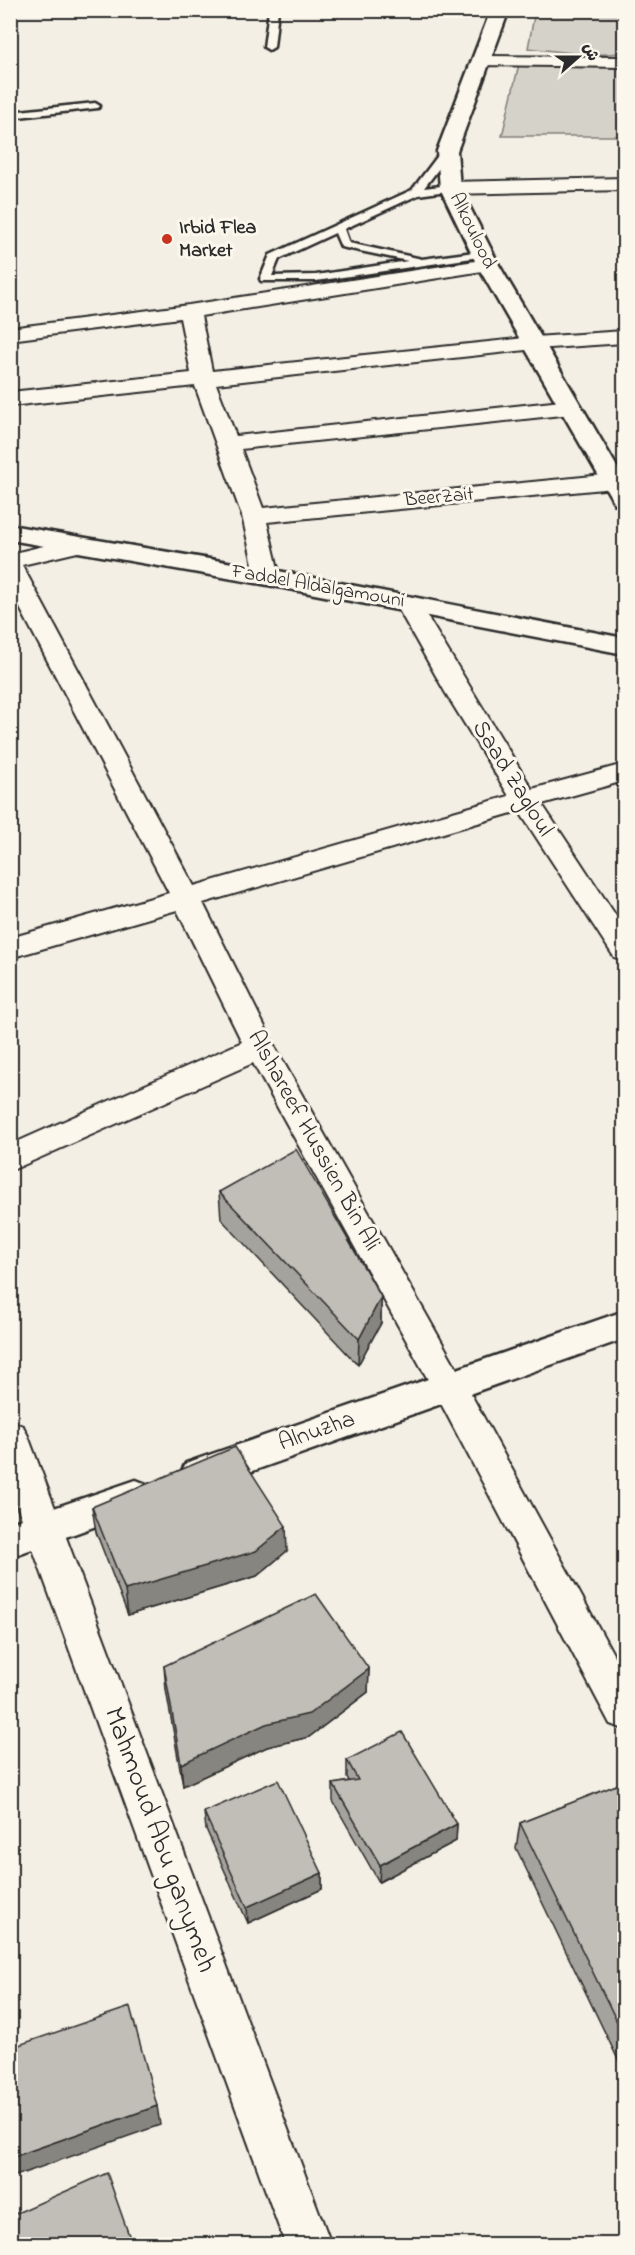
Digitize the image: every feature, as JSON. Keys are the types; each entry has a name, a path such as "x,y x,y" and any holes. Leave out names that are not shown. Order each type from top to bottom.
{"street":[{"name":"Alkoulood","path":"500,10 483,61 447,151 450,188 459,212 485,260 621,487"},
{"path":"483,61 624,62"},
{"path":"450,188 624,184"},
{"path":"10,334 189,311 485,260"},
{"path":"189,311 203,378 254,516 268,577"},
{"path":"10,399 535,343 624,337"},
{"path":"228,444 571,407"},
{"name":"BeerZait","path":"254,516 621,487"},
{"name":"Faddel Aldalgamouni","path":"10,532 268,577 624,646"},
{"path":"10,563 77,545"},
{"name":"Alshareef Hussien Bin Ali","path":"10,563 186,898 260,1047 449,1386 624,1711"},
{"name":"Saad Zagloul","path":"408,603 525,802 624,950"},
{"path":"10,948 624,772"},
{"path":"10,1159 260,1047"},
{"name":"Alnuzha","path":"28,1534 624,1325"},
{"name":"Mahmoud Abu ganymeh","path":"10,1436 28,1534 308,2244"}],"lane":[{"path":"269,47 274,10"},
{"path":"10,115 95,106"},
{"path":"416,192 447,151"},
{"path":"450,188 416,192 274,256 265,279 316,278 433,263 485,260"},
{"path":"338,227 345,245 433,263"}],"shaded area":[{"path":"535,11 624,11 624,53 589,55 528,48"},
{"path":"624,61 624,136 502,136 519,64"}],"building":[{"path":"296,1149 381,1297 359,1339 219,1192"},
{"path":"235,1447 286,1526 256,1551 125,1590 92,1507"},
{"path":"316,1594 369,1669 309,1714 266,1724 181,1764 164,1666"},
{"path":"402,1732 457,1824 380,1865 333,1784 358,1780 347,1760"},
{"path":"278,1780 322,1873 247,1907 204,1812"},
{"path":"624,1782 624,2036 520,1823"},
{"path":"130,2007 157,2106 10,2158 10,2048"},
{"path":"107,2173 132,2244 10,2244 10,2216"}],"place":[{"name":"Irbid Flea Market","path":"167,239"}]}
